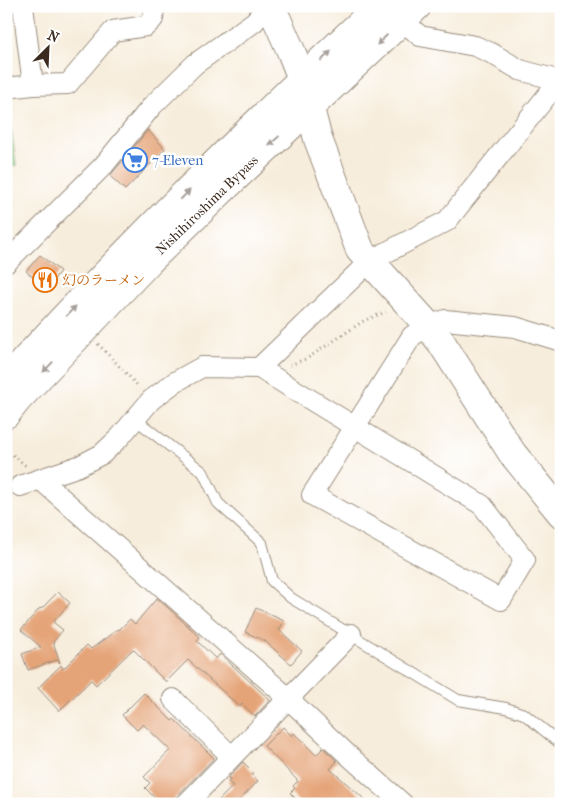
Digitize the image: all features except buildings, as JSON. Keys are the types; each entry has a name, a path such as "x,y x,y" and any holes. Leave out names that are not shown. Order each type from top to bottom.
{"main road":[{"path":"269,6 289,44 302,79 318,139 362,254 420,316 456,365 512,453 561,512"},
{"name":"Nishihiroshima Bypass","path":"9,404 38,346 133,246 302,79 379,6"},
{"name":"Nishihiroshima Bypass","path":"9,404 156,254 410,13"}],"street":[{"path":"23,6 33,84"},
{"path":"6,88 33,84 68,84 114,32 146,26 153,19 154,6"},
{"path":"6,263 104,165 152,106 195,64 254,22 269,6"},
{"path":"410,13 420,36 475,46 520,70 561,82"},
{"path":"259,368 370,263 447,221 550,92 561,82"},
{"path":"20,486 79,466 102,454 112,446 151,400 175,382 202,367 259,368 355,426 482,505 525,560 501,600 312,495 355,426 412,336 420,316 515,327 561,341"},
{"path":"41,480 288,698 342,750 403,804"},
{"path":"186,804 351,634"},
{"path":"173,699 231,756"}],"lane":[{"path":"135,419 203,472 218,503 262,543 272,580 291,598 458,700 506,708 524,714 561,744"}],"path":[{"path":"259,368 289,366 302,361 365,320 386,312 420,316"},
{"path":"98,344 151,400"},
{"path":"6,451 9,404"}],"green space":[{"path":"6,92 16,165 6,169"}],"place":[{"name":"7-Eleven","path":"135,160"},
{"name":"幻のラーメン","path":"45,280"}]}
